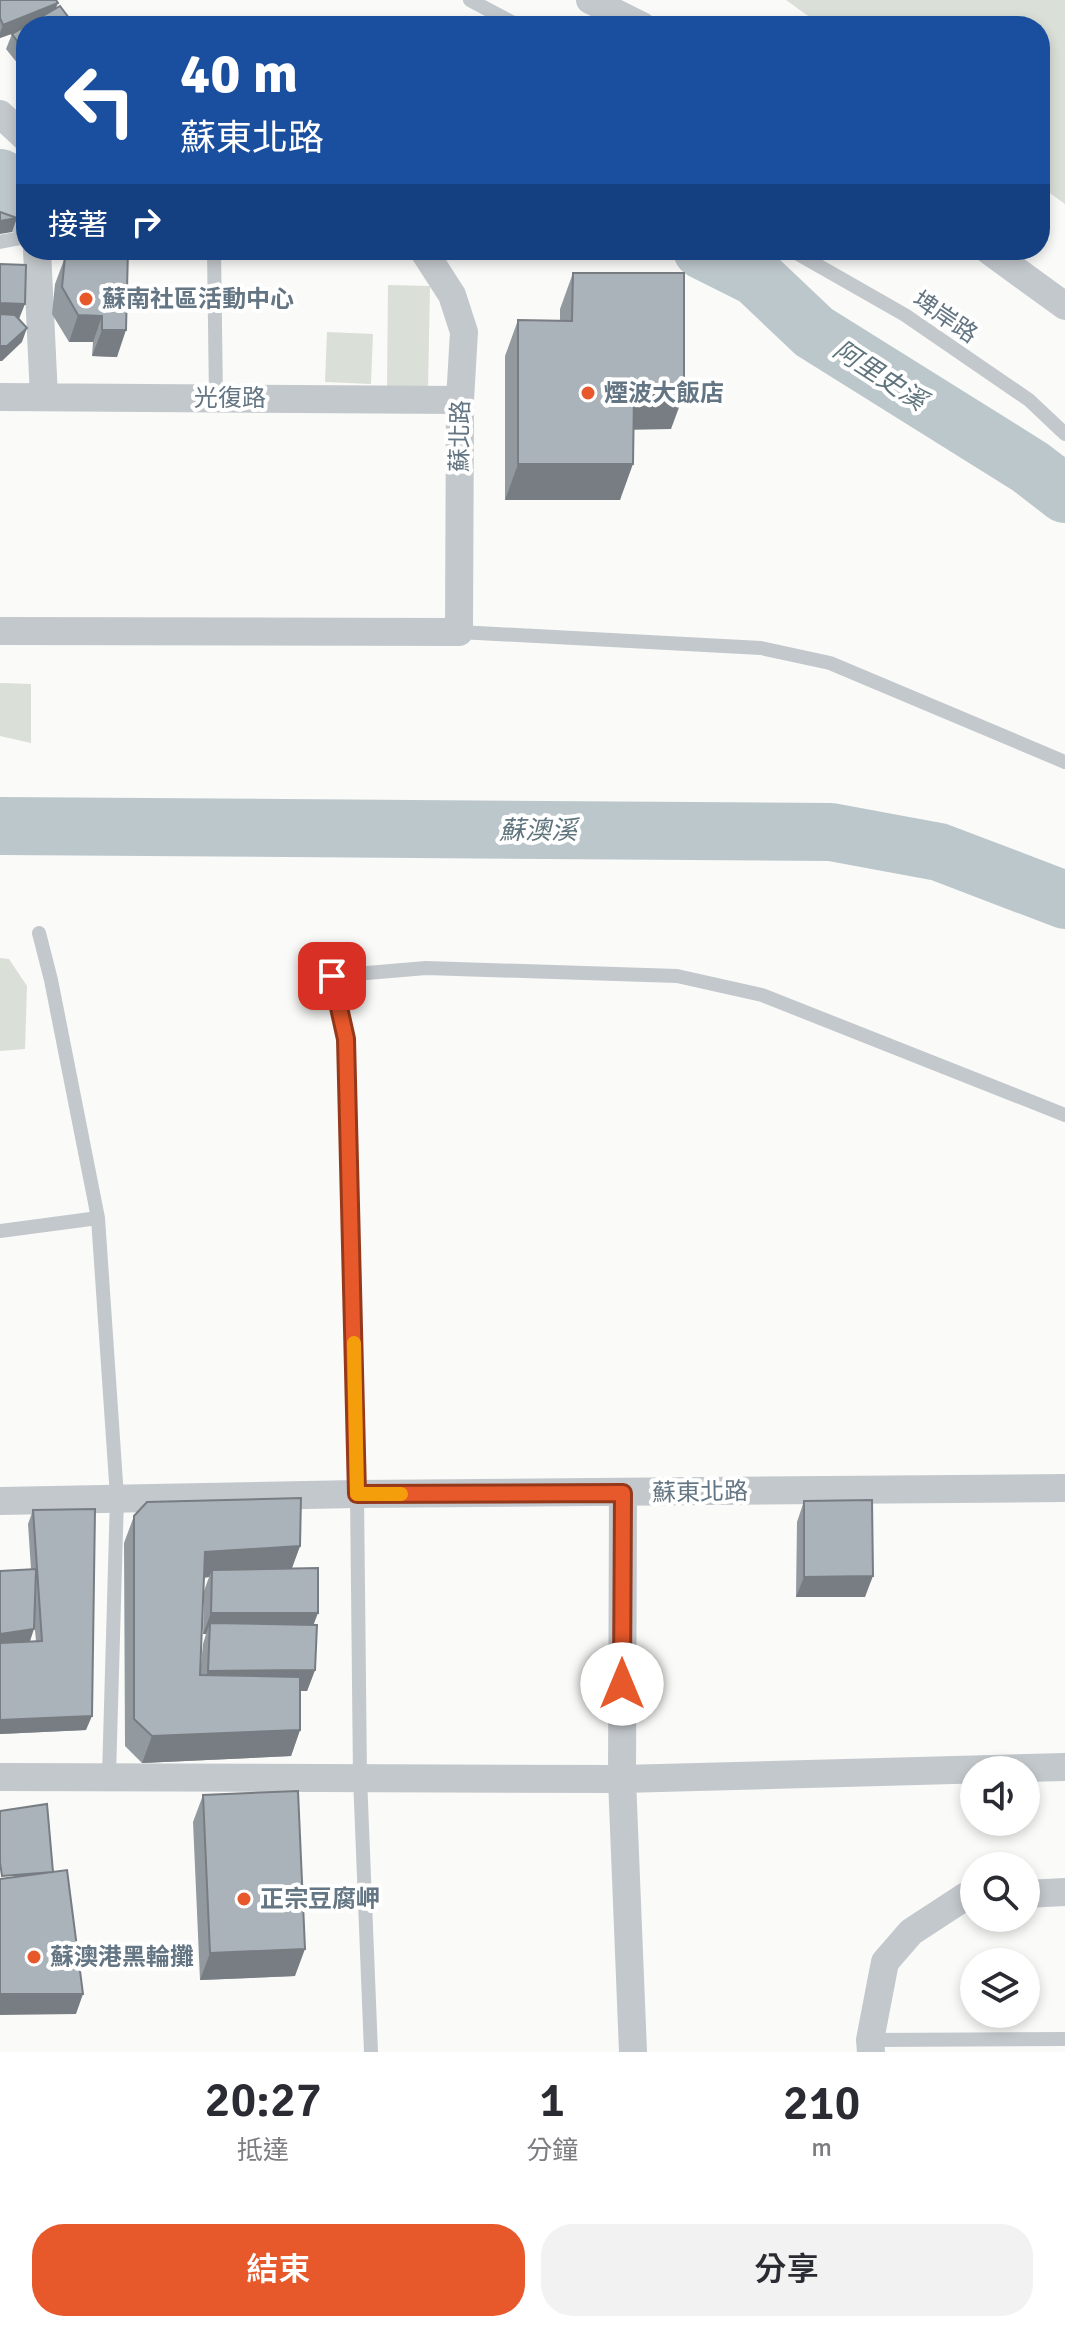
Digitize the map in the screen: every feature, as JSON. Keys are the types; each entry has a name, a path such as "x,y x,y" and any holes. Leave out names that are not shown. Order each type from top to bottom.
{"street":[{"path":"590,0 622,16"},
{"path":"0,114 16,129"},
{"path":"37,260 44,397"},
{"name":"蘇北路","path":"429,260 452,295 464,332 460,400 459,632"},
{"path":"1002,260 1065,306"},
{"name":"光復路","path":"0,397 460,400"},
{"path":"0,631 459,632"},
{"name":"蘇東北路","path":"0,1501 357,1494 1065,1488"},
{"path":"623,1493 622,1779 633,2052"},
{"path":"0,1777 622,1779 1065,1767"},
{"path":"1040,1893 1065,1892"},
{"path":"870,2046 885,1962 911,1932 960,1900"}],"lane":[{"path":"470,0 500,16"},
{"path":"214,260 216,398"},
{"name":"埤岸路","path":"809,260 905,315 1029,400 1065,434"},
{"path":"459,632 761,648 830,663 1065,762"},
{"path":"39,933 98,1218 117,1497 109,1776"},
{"path":"371,2052 360,1777 346,1039 332,976 426,968 677,976 762,995 1065,1115"},
{"path":"0,1231 98,1218"},
{"path":"870,2046 1065,2039"}],"shaded area":[{"path":"786,0 1065,0 1065,204 1050,193 1050,16 808,16"},
{"path":"388,285 430,286 428,389 387,388"},
{"path":"327,332 373,334 371,384 325,382"},
{"path":"0,683 31,684 31,743 0,736"},
{"path":"0,958 9,959 27,986 25,1049 0,1051"}],"building":[{"path":"0,0 56,0 58,3 26,16 16,16 16,20 3,25"},
{"path":"60,6 68,16 43,16"},
{"path":"0,212 16,218 16,218 0,221"},
{"path":"65,260 128,260 126,330 102,330 102,316 78,315 62,287"},
{"path":"0,264 26,265 25,304 0,303"},
{"name":"煙波大飯店","path":"573,273 684,273 684,394 634,394 633,464 518,464 518,320 572,321"},
{"path":"0,314 15,315 27,328 7,346 0,346"},
{"path":"301,1498 300,1546 205,1552 200,1675 300,1677 300,1730 152,1736 134,1719 134,1516 147,1502"},
{"path":"872,1500 873,1576 804,1577 804,1501"},
{"path":"95,1509 92,1716 0,1720 0,1643 42,1641 33,1510"},
{"path":"318,1568 318,1613 211,1613 212,1570"},
{"path":"36,1569 34,1629 0,1634 0,1571"},
{"path":"210,1623 317,1625 315,1670 208,1671"},
{"name":"正宗豆腐岬","path":"298,1791 305,1949 210,1953 203,1795"},
{"path":"47,1804 53,1872 2,1876 0,1811"},
{"name":"蘇澳港黑輪攤","path":"67,1870 83,1994 0,1994 0,1879"}],"waterway":[{"name":"阿里史溪","path":"0,178 16,187"},
{"name":"阿里史溪","path":"722,260 756,277 814,332 1030,467 1065,494"},
{"name":"蘇澳溪","path":"0,826 831,832 939,852 1065,900"}],"slow traffic":[{"path":"354,1343 357,1494 401,1494"}],"place":[{"name":"蘇南社區活動中心","path":"86,299"},
{"name":"煙波大飯店","path":"588,393"},
{"name":"正宗豆腐岬","path":"244,1899"},
{"name":"蘇澳港黑輪攤","path":"34,1957"}],"route":[{"path":"332,976 346,1039 357,1494 623,1493 622,1684"}]}
